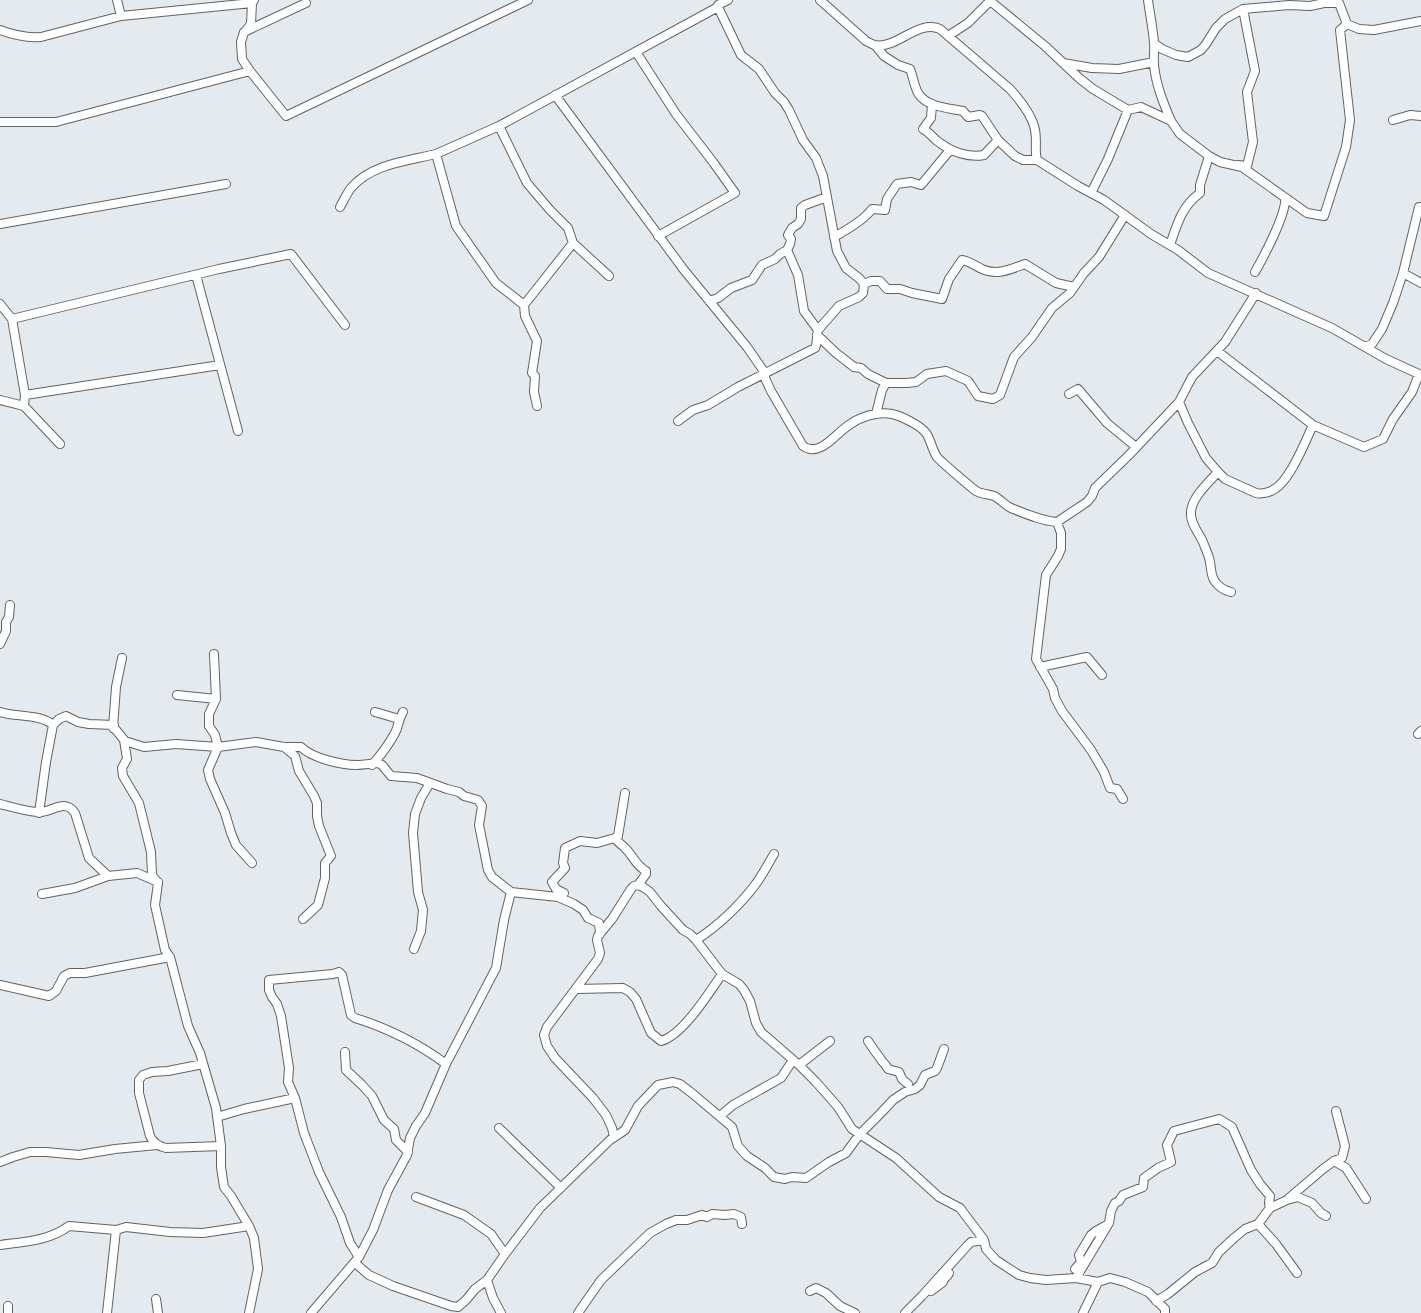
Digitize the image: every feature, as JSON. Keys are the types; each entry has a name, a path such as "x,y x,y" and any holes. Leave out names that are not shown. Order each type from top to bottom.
{"street":[{"path":"117,0 121,16"},
{"path":"0,30 11,34 33,38 121,16 253,1 251,24 244,32 241,42 242,59 286,116 528,0"},
{"path":"340,207 350,189 359,180 374,170 436,154 499,126 636,52 717,4 728,0"},
{"path":"820,0 866,41 875,45 884,56 898,65 910,69 918,92 923,98 932,104 963,111 968,117 980,115 998,140 1015,156 1023,160 1037,160 1104,200 1151,234 1170,245 1208,272 1332,328 1386,359 1420,374 1412,392 1393,419 1383,439 1364,447 1313,425 1217,351"},
{"path":"948,36 968,23 989,0 1045,46 1093,89 1128,110 1141,107 1171,121"},
{"path":"1148,0 1155,44 1154,62 1161,98 1171,121 1180,134 1209,156 1220,162 1247,166 1253,142 1247,92 1255,71 1243,9"},
{"path":"244,32 308,1"},
{"path":"1155,44 1176,55 1188,57 1201,50 1216,28 1225,19 1243,9 1289,5 1310,6 1324,2 1338,2 1348,24 1359,29 1374,30 1421,21"},
{"path":"678,421 693,410 708,405 765,373 815,348 818,342 818,333 839,306 859,297 863,293 864,284 846,268 837,251 823,176 816,158 803,140 784,102 759,69 741,55 717,4"},
{"path":"1237,165 1280,192 1285,198 1307,213 1324,216 1346,147 1350,120 1340,30 1348,24"},
{"path":"875,45 885,44 928,27 940,29 1010,89 1019,99 1034,126 1037,160"},
{"path":"636,52 676,114 735,193 658,236"},
{"path":"1063,63 1092,68 1119,69 1154,62"},
{"path":"0,122 56,122 250,71"},
{"path":"554,95 684,270 747,347 765,373 764,378 803,446 813,450 820,448 848,425 858,419 885,413 898,416 914,424 925,432 938,458 977,492 987,493 999,498 1010,507 1040,519 1057,522 1087,502 1092,496 1095,488 1179,402 1192,377 1217,351 1233,331 1256,293"},
{"path":"932,104 932,118 923,129 931,133 938,142 950,150 967,155 984,155 998,140"},
{"path":"1091,193 1108,159 1128,110"},
{"path":"1393,120 1410,115 1421,116"},
{"path":"499,126 527,183 568,228 573,243 609,276"},
{"path":"834,237 851,227 872,209 885,210 887,199 897,184 911,182 921,185 950,150"},
{"path":"436,154 456,226 496,282 524,305"},
{"path":"1170,245 1184,209 1191,199 1200,193 1200,185 1209,156"},
{"path":"0,224 226,184"},
{"path":"709,301 718,298 731,288 752,280 762,265 775,259 787,250 790,244 790,238 788,235 792,228 798,224 801,219 801,208 805,205 827,197"},
{"path":"1256,272 1269,247 1282,214 1286,201 1285,198"},
{"path":"1365,347 1372,344 1382,329 1403,273 1419,207 1421,207"},
{"path":"787,250 798,275 804,311 818,333 854,367 861,368 868,374 886,383 916,382 928,374 946,371 968,381 978,396 993,398 998,397 1000,394 1014,357 1032,337 1052,308 1070,293 1084,273 1099,256 1125,215"},
{"path":"537,406 534,392 534,376 532,373 537,341 525,316 524,305 573,243"},
{"path":"12,319 219,269 291,254 345,325"},
{"path":"864,284 871,281 880,281 887,289 900,289 942,299 949,278 962,260 966,260 987,271 998,272 1025,264 1056,283 1074,287"},
{"path":"1403,273 1421,283"},
{"path":"196,275 238,431"},
{"path":"0,304 12,319 25,395 24,406"},
{"path":"25,395 220,365"},
{"path":"876,414 882,390 886,383"},
{"path":"1069,394 1078,389 1108,423 1136,447"},
{"path":"0,400 24,406 60,444"},
{"path":"1179,402 1206,458 1218,472 1225,479 1260,494 1272,491 1281,483 1296,463 1313,425"},
{"path":"1218,472 1203,488 1195,500 1191,512 1192,520 1210,561 1213,578 1218,586 1231,592"},
{"path":"1057,522 1062,541 1058,556 1046,575 1036,659 1053,689 1055,698 1062,711 1091,750 1104,772 1110,788 1117,789 1123,799"},
{"path":"0,644 6,631 6,622 9,617 10,605"},
{"path":"214,654 216,699 210,714 209,726 215,736 218,747 208,770 210,779 225,813 236,845 252,863"},
{"path":"1040,667 1087,657 1102,675"},
{"path":"122,658 116,687 113,728 130,744 144,747 187,744 218,747 256,742 301,747 305,752 331,762 356,765 375,763 382,765 391,776 417,778 446,789 459,792 464,796 478,800 482,806 479,825 488,870 492,877 511,892 558,897 581,908 588,918 598,922 600,934"},
{"path":"177,695 216,699"},
{"path":"0,712 46,720 53,725"},
{"path":"372,764 396,732 401,715 376,712"},
{"path":"39,812 53,725 59,719 66,716 78,722 114,725"},
{"path":"124,740 127,759 122,768 123,776 139,804 151,852 152,875 158,883 155,905 165,950 170,957 188,1026 200,1054 214,1100 221,1146 221,1167 224,1187 249,1226 254,1238 258,1269 249,1313"},
{"path":"284,746 295,756 299,771 309,785 317,803 319,826 331,856 326,863 325,878 318,905 303,919"},
{"path":"295,756 301,747"},
{"path":"414,949 421,931 423,910 418,892 413,833 415,814 421,798 430,783"},
{"path":"558,897 564,893 556,889 552,882 565,868 563,863 565,848 580,841 597,842 618,836 625,793"},
{"path":"0,804 39,812 61,806 68,806 75,813 89,858 108,876"},
{"path":"615,838 625,848 639,867 646,870 646,874 638,886"},
{"path":"696,940 710,931 754,886 774,854"},
{"path":"42,894 75,888 108,876 137,873 158,883"},
{"path":"614,1137 606,1115 593,1098 555,1058 547,1046 544,1035 547,1027 598,959 600,953 597,940 600,934 612,919 628,892 634,886 638,886 650,892 660,906 682,930 690,934 696,940 722,974 739,984 750,1001 756,1023 761,1032 796,1063 838,1107 847,1123 859,1135 896,1158 939,1197 960,1208 984,1240 986,1249 1007,1268 1019,1275 1046,1280 1072,1278 1098,1282 1110,1278 1125,1282 1148,1292 1165,1309 1165,1313"},
{"path":"311,1313 357,1260 376,1224 388,1190 408,1152 410,1138 425,1113 446,1064 496,968 504,920 511,892"},
{"path":"0,985 50,996 56,991 64,976 70,973 85,973 111,969 170,957"},
{"path":"446,1064 428,1051 382,1027 355,1018 351,1015 342,976 339,972 333,974 269,980 269,990 277,1004 280,1016 288,1068 288,1082 295,1098 304,1133 319,1172 341,1217 357,1260 369,1275 393,1286 451,1306 458,1306 466,1300 475,1289 487,1280 540,1208 614,1137 625,1130 638,1106 658,1085 673,1082 680,1084 732,1127 738,1146 746,1156 765,1168 774,1177 785,1180 792,1177 806,1178 829,1162 846,1153 859,1135 886,1106 902,1094 915,1089 923,1081 926,1075 934,1071 944,1049"},
{"path":"576,989 623,988 630,992 636,999 651,1033 661,1041 669,1037 695,1014 722,974"},
{"path":"720,1116 733,1105 781,1078 796,1063 830,1041"},
{"path":"868,1041 888,1069 899,1072 902,1079 908,1084 902,1094"},
{"path":"345,1052 346,1070 372,1096 384,1120 394,1130 396,1140 408,1152"},
{"path":"157,1145 150,1136 139,1093 140,1080 143,1075 152,1072 168,1071 203,1064"},
{"path":"217,1117 244,1109 295,1098"},
{"path":"1287,1200 1323,1169 1334,1161 1342,1158 1345,1146 1336,1111"},
{"path":"1072,1278 1107,1225 1113,1207 1122,1196 1143,1187 1144,1178 1158,1168 1171,1162 1167,1145 1174,1131 1219,1119 1232,1127 1251,1170 1270,1196 1270,1208"},
{"path":"499,1128 561,1188"},
{"path":"0,1162 30,1152 79,1155 115,1149 157,1145 166,1148 221,1146"},
{"path":"1334,1161 1346,1168 1366,1199"},
{"path":"416,1197 464,1215 492,1234 505,1254"},
{"path":"1156,1301 1168,1294 1195,1272 1212,1263 1219,1252 1245,1229 1258,1224 1270,1208 1287,1200 1298,1197 1312,1202 1321,1213 1326,1216"},
{"path":"578,1313 601,1280 644,1238 666,1224 676,1220 687,1220 702,1215 707,1217 712,1214 734,1214 742,1217 742,1224"},
{"path":"1258,1224 1276,1244 1297,1273"},
{"path":"0,1245 50,1237 69,1226 116,1230 126,1227 170,1232 203,1233 249,1226"},
{"path":"107,1313 116,1230"},
{"path":"905,1313 923,1295 943,1282 948,1275 951,1264 971,1242 984,1240"},
{"path":"487,1280 493,1298 501,1313"},
{"path":"1083,1313 1098,1282"},
{"path":"810,1291 816,1288 820,1289 840,1306 856,1313"},
{"path":"156,1299 158,1313"}]}
